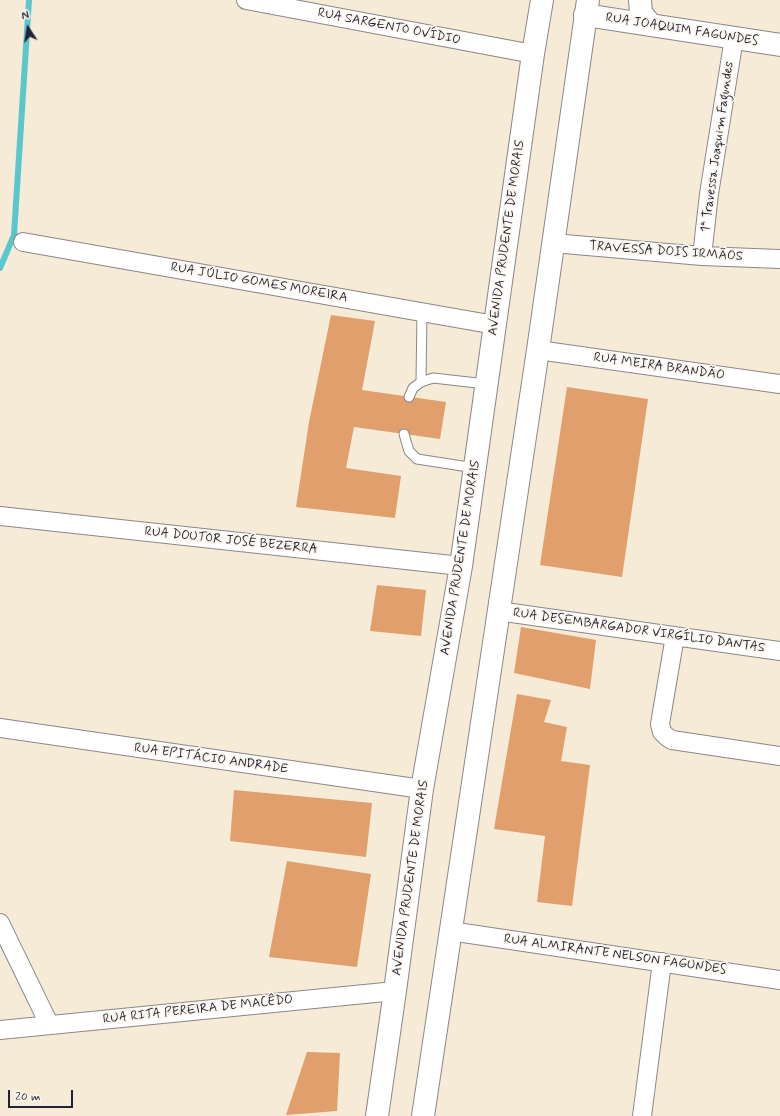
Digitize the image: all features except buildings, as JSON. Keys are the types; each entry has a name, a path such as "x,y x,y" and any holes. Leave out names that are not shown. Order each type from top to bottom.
{"main road":[{"name":"AVENIDA PRUDENTE DE MORAIS","path":"376,1116 395,991 422,789 461,566 533,54 542,0"},
{"path":"640,0 641,13 651,25"},
{"path":"423,1116 538,350 586,8"},
{"name":"RUA JOAQUIM FAGUNDES","path":"586,8 651,25 780,45"}],"street":[{"name":"RUA SARGENTO OVÍDIO","path":"246,0 533,54"},
{"name":"1ª Travessa Joaquim Fagundes","path":"702,256 709,194 734,38"},
{"name":"RUA JÚLIO GOMES MOREIRA","path":"23,242 495,325"},
{"name":"TRAVESSA DOIS IRMÃOS","path":"553,243 702,256 780,260"},
{"name":"RUA MEIRA BRANDÃO","path":"538,350 780,384"},
{"name":"RUA DOUTOR JOSÉ BEZERRA","path":"0,516 461,566"},
{"name":"RUA DESEMBARGADOR VIRGÍLIO DANTAS","path":"498,611 780,651"},
{"path":"675,636 660,724 662,732 672,740 780,756"},
{"name":"RUA EPITÁCIO ANDRADE","path":"0,728 422,789"},
{"path":"0,923 49,1024"},
{"name":"RUA ALMIRANTE NELSON FAGUNDES","path":"450,931 780,980"},
{"path":"642,1116 662,962"},
{"name":"RUA RITA PEREIRA DE MACÊDO","path":"0,1030 395,991"}],"lane":[{"path":"421,382 422,312"},
{"path":"409,397 413,388 421,382 433,378 486,384"},
{"path":"404,434 409,451 417,459 475,468"}],"waterway":[{"path":"0,268 14,235 29,0"}]}
